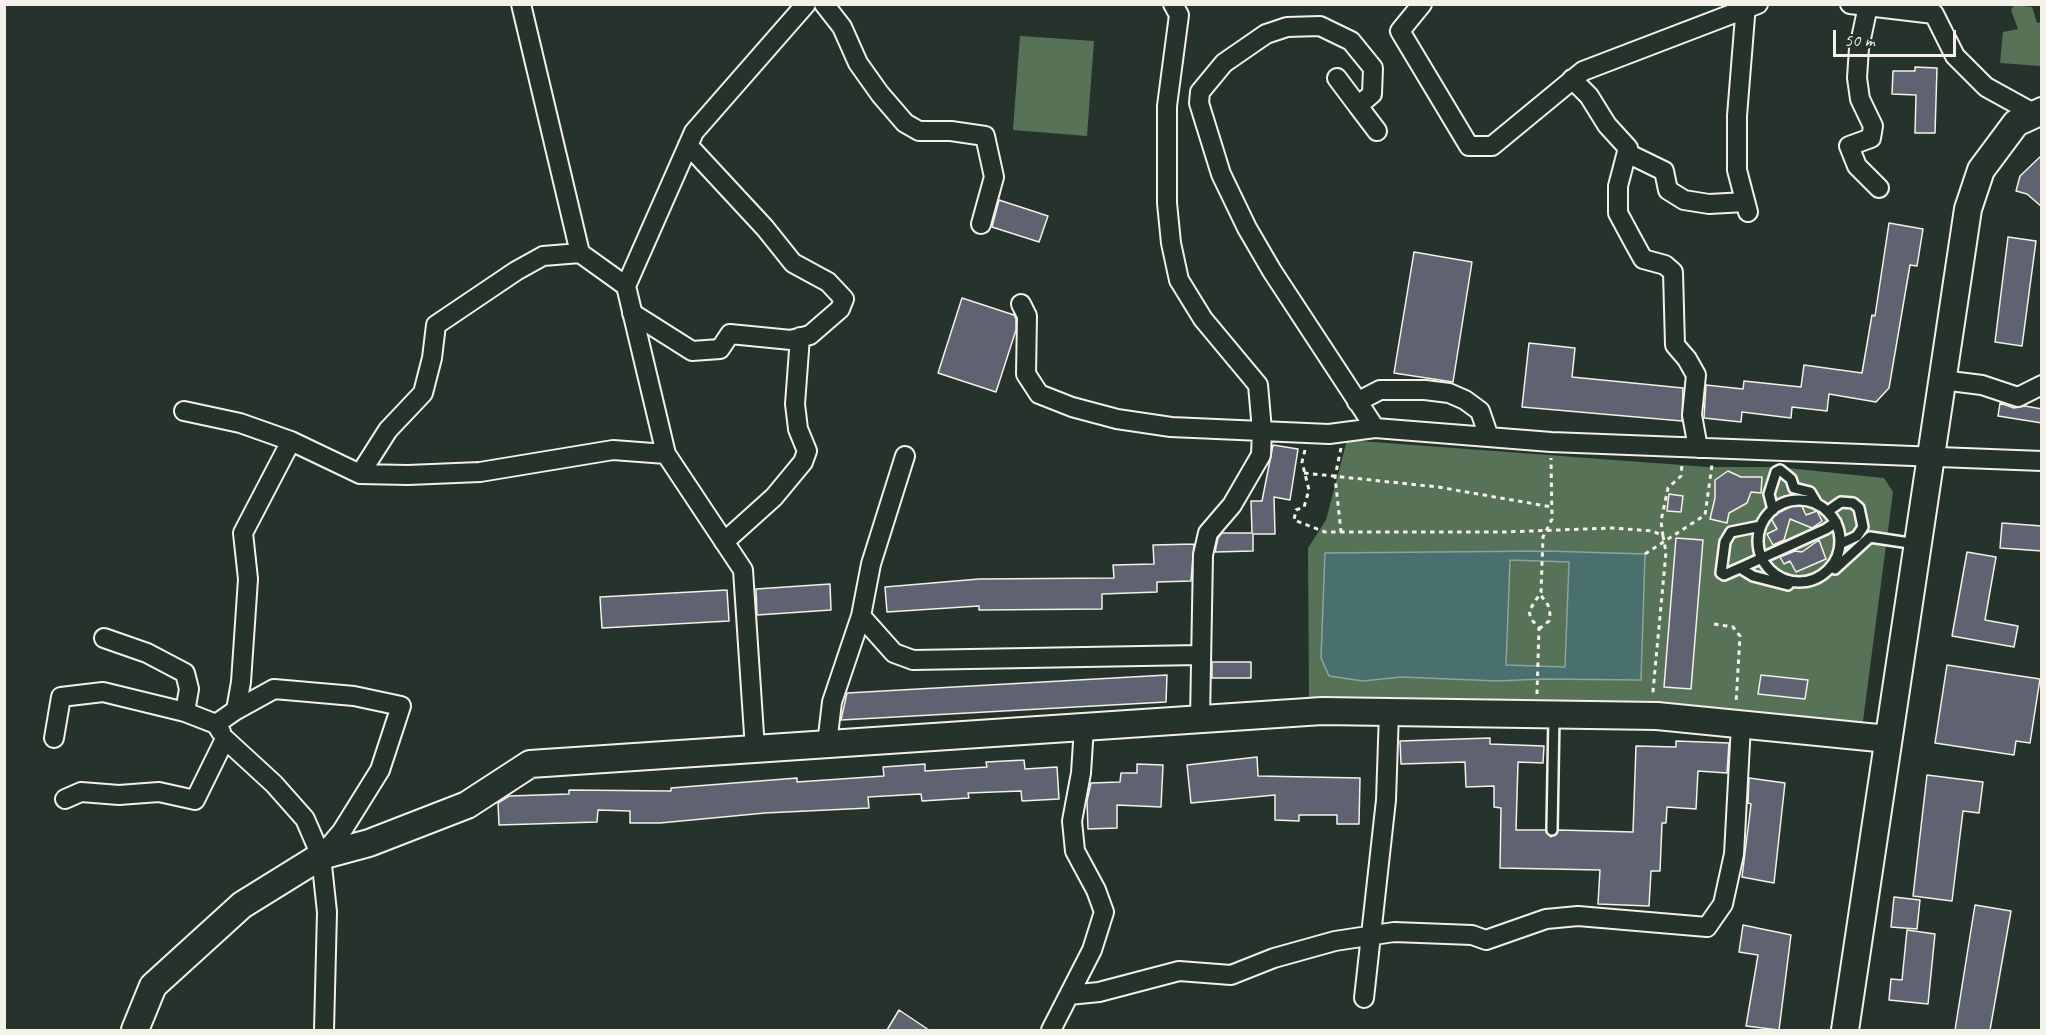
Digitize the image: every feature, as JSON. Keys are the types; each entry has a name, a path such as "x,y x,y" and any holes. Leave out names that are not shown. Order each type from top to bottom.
{"street":[{"path":"521,4 580,254"},
{"path":"755,749 743,570 666,454 626,286 694,132 806,4"},
{"path":"824,4 842,27 858,63 905,123 919,131 984,136 994,177 981,224"},
{"path":"1173,4 1179,15 1167,106 1167,203 1171,243 1179,280 1203,319 1258,385 1262,430 1261,455 1232,505 1208,533 1203,555 1199,655 1200,719"},
{"path":"1422,4 1400,31 1469,146 1492,146 1582,71 1750,6 1737,116 1737,170 1747,207 1684,200 1668,190 1664,171 1628,153"},
{"path":"1879,188 1857,166 1849,146 1871,138 1873,126 1860,99 1857,78 1859,5 1934,9 1955,56 1986,87 2038,112"},
{"path":"1358,106 1372,94 1375,78 1369,60 1351,41 1320,26 1303,25 1266,34 1240,50 1205,83 1199,103 1221,174 1247,228 1272,271 1375,428"},
{"path":"1337,78 1377,131"},
{"path":"1572,79 1589,96 1606,125 1628,148 1618,186 1618,213 1643,259 1665,265 1673,272 1675,345 1696,375 1692,415 1698,448"},
{"path":"1845,1030 1968,209 1981,170 2016,123 2038,112"},
{"path":"632,313 692,351 720,350 730,334 791,340 810,335 840,309 844,299 828,282 793,263 765,228 688,146"},
{"path":"360,474 387,430 423,393 432,358 436,325 516,271 543,256 580,254 626,286"},
{"path":"1021,304 1027,316 1026,374 1039,394 1117,419 1171,427 1337,433 1375,428 1551,442 2042,461"},
{"path":"724,542 774,497 803,462 807,451 798,429 795,404 800,337"},
{"path":"1942,380 1982,385 2018,397 2042,385"},
{"path":"1357,402 1380,390 1425,390 1449,393 1465,400 1480,411 1489,438"},
{"path":"184,411 240,423 291,441 360,474 480,472 613,450 666,454"},
{"path":"65,798 81,792 119,795 159,792 195,800 221,731 236,710 241,682 248,579 243,533 291,441"},
{"path":"827,744 832,702 861,615 871,564 905,456"},
{"path":"861,615 894,653 913,660 1199,655"},
{"path":"104,638 147,653 185,673 189,689 184,712"},
{"path":"236,710 274,689 354,696 401,706 380,770 342,831 321,856"},
{"path":"54,738 61,697 103,692 184,712 221,731 274,784 305,819 321,856 327,912 324,1030"},
{"path":"135,1030 153,986 242,905 321,856 369,843 467,805 530,764 1322,711 1664,717 1888,739"},
{"path":"1364,998 1386,800 1389,712"},
{"path":"1070,995 1098,992 1179,971 1231,975 1274,958 1335,941 1394,932 1472,935 1486,940 1546,919 1578,916 1707,927 1723,903 1734,854 1742,725"},
{"path":"1051,1030 1092,950 1104,912 1096,890 1074,851 1072,821 1081,773 1084,727"}],"lane":[{"path":"1773,510 1768,494 1776,472 1780,470 1782,452"},
{"path":"1780,470 1791,479 1794,488 1810,492 1817,504"},
{"path":"1805,500 1817,504 1828,511 1836,522 1840,544 1836,559 1829,570 1818,578 1805,582 1791,581 1777,576 1762,558 1758,540 1761,526 1773,510 1791,501 1805,500"},
{"path":"1828,511 1833,505 1841,502 1853,502 1859,508 1863,527 1857,536 1840,544"},
{"path":"1761,526 1731,532 1725,542 1721,573 1740,568 1826,529 1836,522"},
{"path":"1740,568 1744,572 1772,582 1803,587 1824,580 1847,555 1870,537 1918,544"},
{"path":"1545,714 1552,830"}],"path":[{"path":"1341,532 1335,477 1337,433 1305,447 1302,462 1309,490 1304,507 1296,510 1294,520 1325,532 1341,532 1546,530 1612,528 1653,531 1664,538"},
{"path":"1545,714 1539,629 1531,619 1529,611 1540,594 1543,537 1552,519 1551,442"},
{"path":"1645,554 1664,538 1705,515 1698,448"},
{"path":"1664,717 1653,691 1666,552 1662,511 1668,488 1681,476 1698,448"},
{"path":"1304,473 1438,487 1552,507"},
{"path":"1539,629 1549,621 1550,614 1548,605 1540,594"},
{"path":"1714,624 1733,627 1740,636 1735,709 1742,725"}],"green space":[{"path":"2014,5 2032,7 2037,23 2041,22 2041,66 2000,63 2003,32 2018,29 2011,10"},
{"path":"1020,36 1094,41 1087,136 1013,130"},
{"path":"1347,440 1708,467 1777,467 1884,478 1893,492 1861,736 1309,699 1308,548 1326,520"}],"water":[{"path":"1545,551 1645,554 1641,680 1498,681 1401,677 1363,681 1329,676 1321,658 1325,553","holes":["1510,560 1569,562 1565,667 1506,665"]}],"building":[{"path":"1915,67 1937,68 1935,133 1915,133 1916,95 1892,94 1893,71 1915,71"},
{"path":"2042,155 2042,207 2027,194 2016,191 2020,176"},
{"path":"999,200 1048,216 1039,242 992,227"},
{"path":"1889,223 1923,229 1917,266 1910,265 1889,388 1876,402 1829,394 1827,411 1792,407 1791,418 1742,412 1741,422 1704,418 1706,385 1743,389 1744,381 1801,387 1804,365 1862,373 1872,315 1875,316"},
{"path":"2008,237 2036,241 2022,346 1995,342"},
{"path":"1414,252 1472,262 1453,382 1394,373"},
{"path":"962,298 1014,315 1016,319 1016,330 996,392 938,373"},
{"path":"1529,343 1575,348 1572,377 1683,388 1682,421 1522,407"},
{"path":"2000,403 2014,408 2025,406 2042,409 2042,423 1998,416"},
{"path":"1273,445 1298,449 1290,500 1274,497 1275,534 1253,534 1253,551 1215,552 1218,538 1222,533 1252,533 1251,501 1262,501"},
{"path":"1728,471 1741,477 1762,477 1761,493 1751,492 1747,503 1729,513 1727,523 1710,519 1715,498 1715,480"},
{"path":"1669,494 1683,496 1681,512 1667,511"},
{"path":"1800,502 1806,515 1817,511 1822,521 1812,528 1790,519 1784,540 1773,545 1767,534 1777,529 1770,517"},
{"path":"2002,523 2042,526 2042,551 2000,548"},
{"path":"1676,538 1703,540 1691,689 1664,687"},
{"path":"1819,540 1826,559 1796,572 1790,561 1784,564 1780,557 1795,551 1802,552"},
{"path":"1194,544 1191,581 1157,582 1157,592 1102,594 1102,609 979,610 979,606 887,612 885,587 979,579 1114,578 1113,565 1154,564 1153,545"},
{"path":"1967,552 1996,557 1985,620 2018,626 2014,647 1952,636"},
{"path":"830,584 831,610 757,615 756,589"},
{"path":"727,590 729,621 602,628 600,597"},
{"path":"1212,662 1251,662 1251,678 1212,678"},
{"path":"1947,665 2040,679 2030,743 2016,741 2014,755 1935,743"},
{"path":"1167,675 1166,702 841,720 847,693"},
{"path":"1761,675 1808,680 1805,699 1758,694"},
{"path":"1490,738 1490,744 1544,746 1543,763 1518,762 1516,830 1545,830 1551,837 1559,830 1633,832 1636,746 1676,747 1676,741 1729,743 1727,773 1698,771 1696,809 1667,807 1666,823 1662,823 1660,871 1651,871 1649,906 1598,904 1600,870 1500,868 1501,808 1494,807 1494,786 1466,787 1465,762 1401,764 1400,741"},
{"path":"1257,757 1258,776 1360,778 1359,824 1337,824 1337,815 1299,815 1299,821 1275,820 1275,795 1191,803 1187,765"},
{"path":"1024,760 1025,769 1057,767 1059,799 1022,801 1021,791 968,793 969,798 922,801 921,794 868,797 869,808 765,813 660,823 630,823 630,811 598,810 597,822 499,825 498,803 509,796 569,794 569,790 671,791 671,788 797,778 797,782 884,776 883,767 925,764 925,771 987,767 986,762"},
{"path":"1137,764 1163,765 1161,807 1117,805 1117,828 1088,829 1087,801 1091,783 1120,782 1121,773 1137,773"},
{"path":"1927,775 1983,782 1979,813 1963,811 1952,901 1913,896"},
{"path":"1749,778 1785,783 1774,883 1742,877 1751,804 1748,803"},
{"path":"1894,897 1920,900 1917,929 1891,927"},
{"path":"1975,905 2011,911 1990,1030 1955,1030"},
{"path":"1743,925 1791,935 1779,1030 1746,1026 1758,955 1739,952"},
{"path":"1907,930 1935,934 1928,1004 1889,1000 1891,979 1902,980"},
{"path":"899,1010 929,1030 887,1030"}]}
